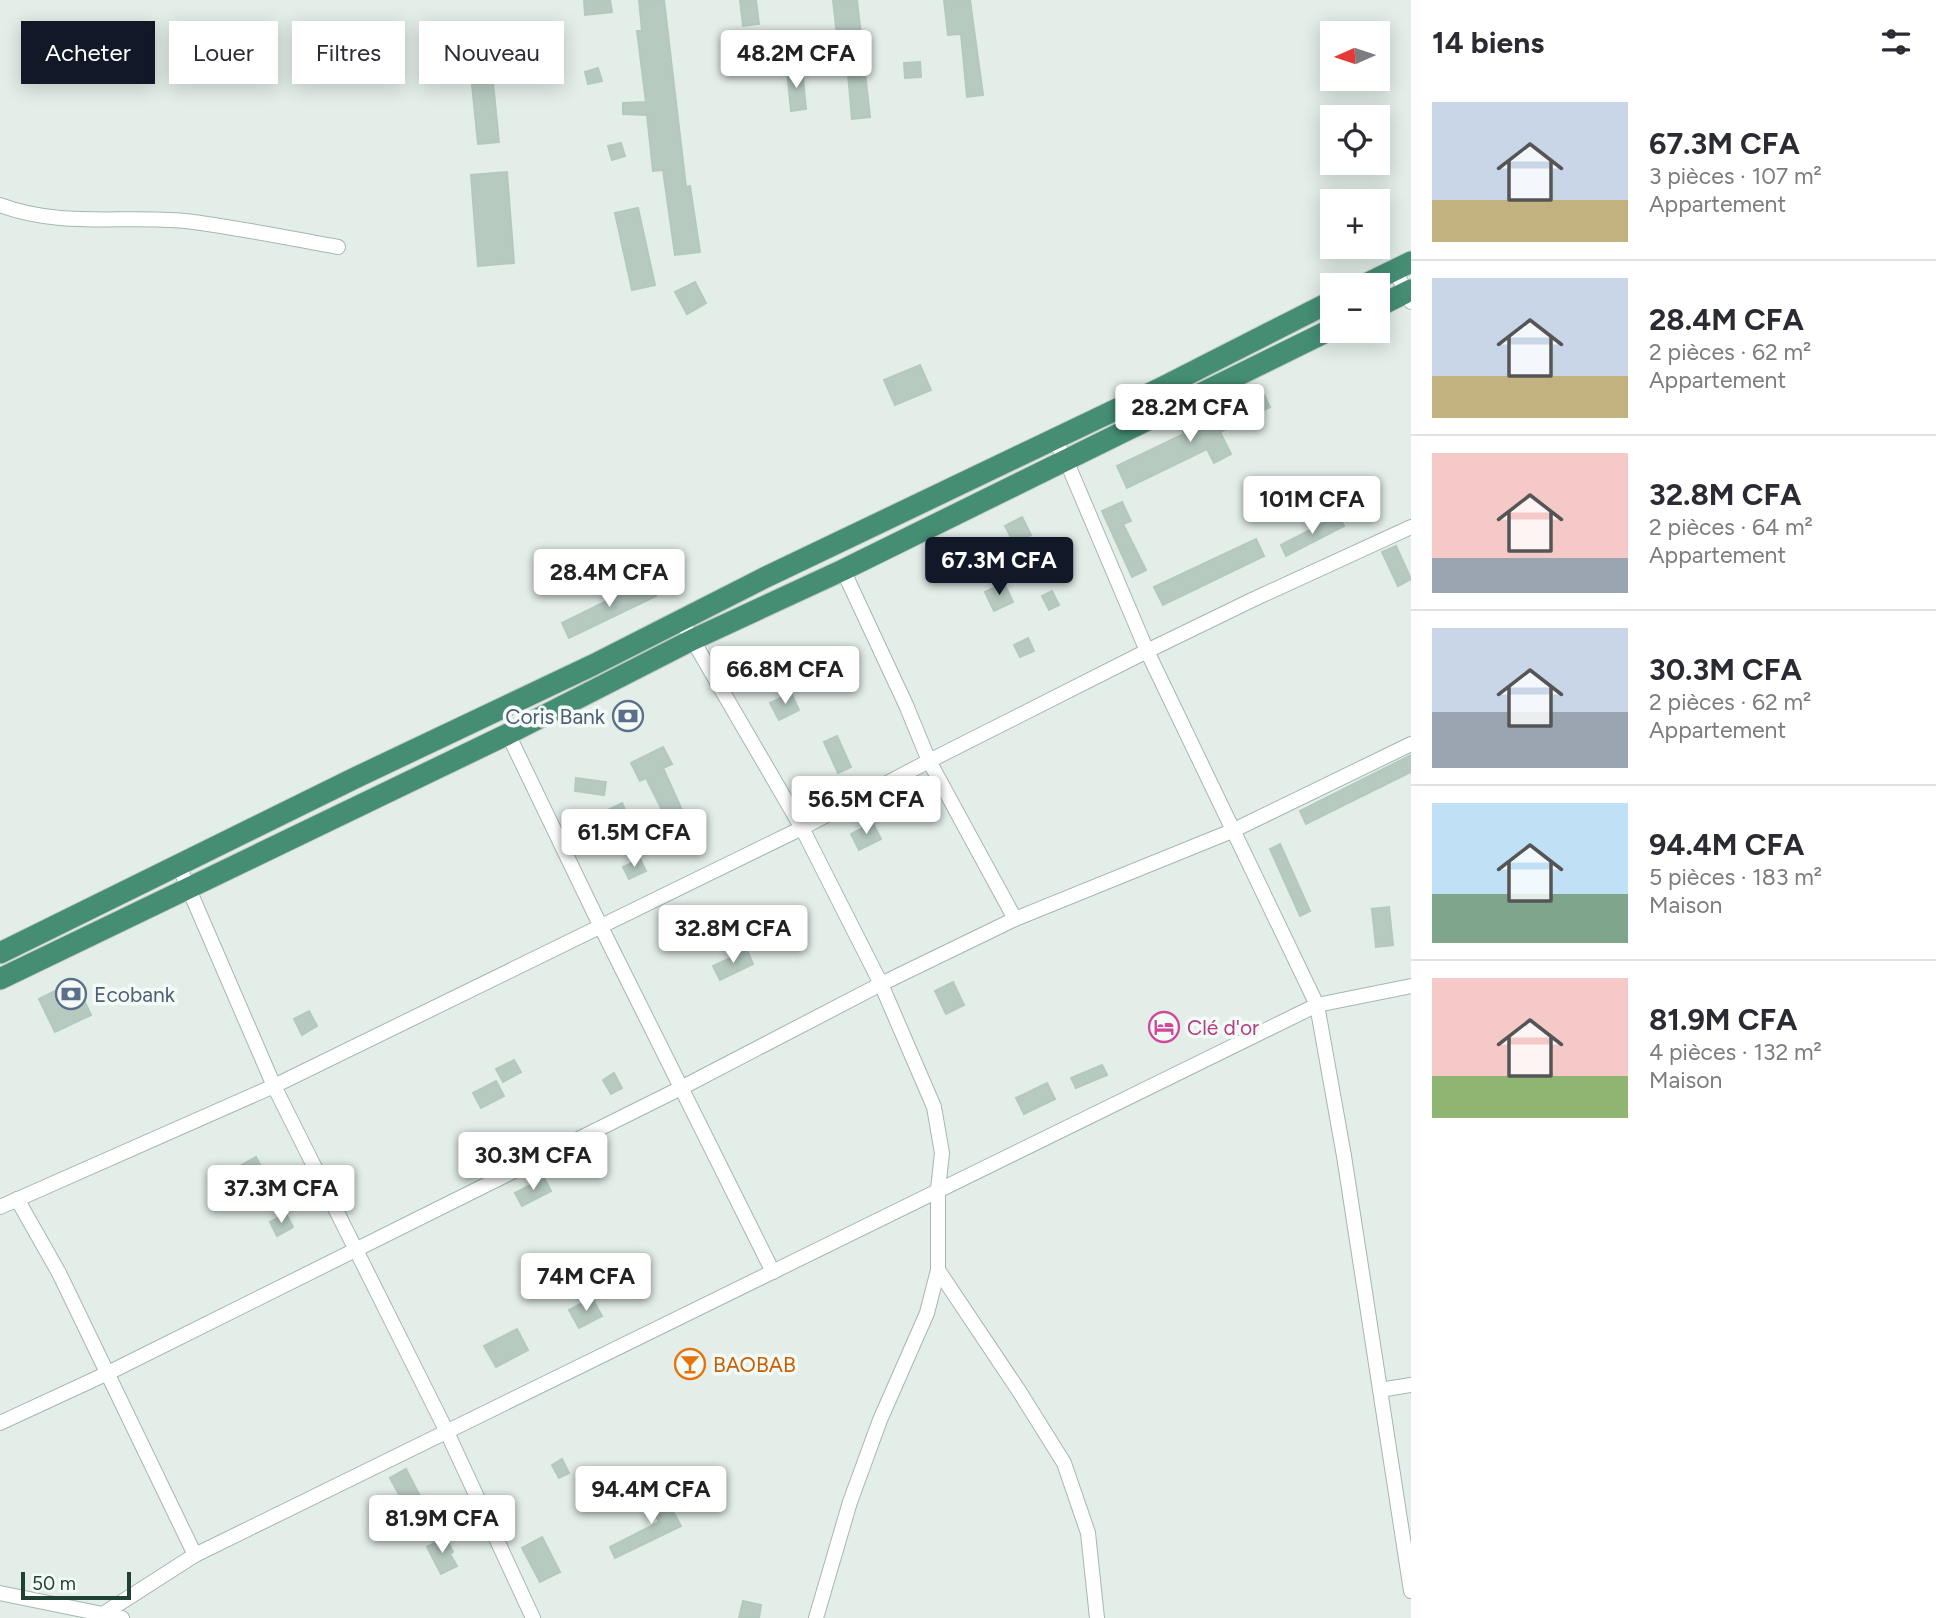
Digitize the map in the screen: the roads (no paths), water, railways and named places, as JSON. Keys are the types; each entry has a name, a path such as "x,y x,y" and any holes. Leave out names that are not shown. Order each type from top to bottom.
{"highway":[{"path":"1390,302 1409,295"},
{"path":"0,953 178,864 1159,389 1320,307"},
{"path":"0,979 509,734 692,640 844,570 1320,335"}],"street":[{"path":"0,205 17,212 78,221 185,221 338,247"},
{"path":"1403,266 1409,295"},
{"path":"1054,439 1066,460 1147,651 1317,1005 1411,1591"},
{"path":"0,1207 274,1086 802,828 1147,651 1411,527"},
{"path":"844,570 929,761 1015,919"},
{"path":"681,620 802,828 881,984 934,1107 942,1153 938,1189 938,1270 927,1313 880,1420 850,1502 816,1618"},
{"path":"509,734 600,926 773,1272"},
{"path":"0,1423 108,1373 1015,919 1232,831 1411,744"},
{"path":"178,864 274,1086 446,1430 533,1618"},
{"path":"103,1614 195,1555 1317,1005 1411,986"},
{"path":"17,1199 59,1273 195,1555"},
{"path":"938,1270 1020,1391 1063,1462 1088,1533 1097,1618"},
{"path":"1380,1391 1411,1385"},
{"path":"0,1593 63,1612 122,1618"}],"place":[{"name":"Coris Bank","path":"628,716"},
{"name":"Ecobank","path":"71,994"},
{"name":"Clé d'or","path":"1164,1027"},
{"name":"BAOBAB","path":"690,1364"}]}
